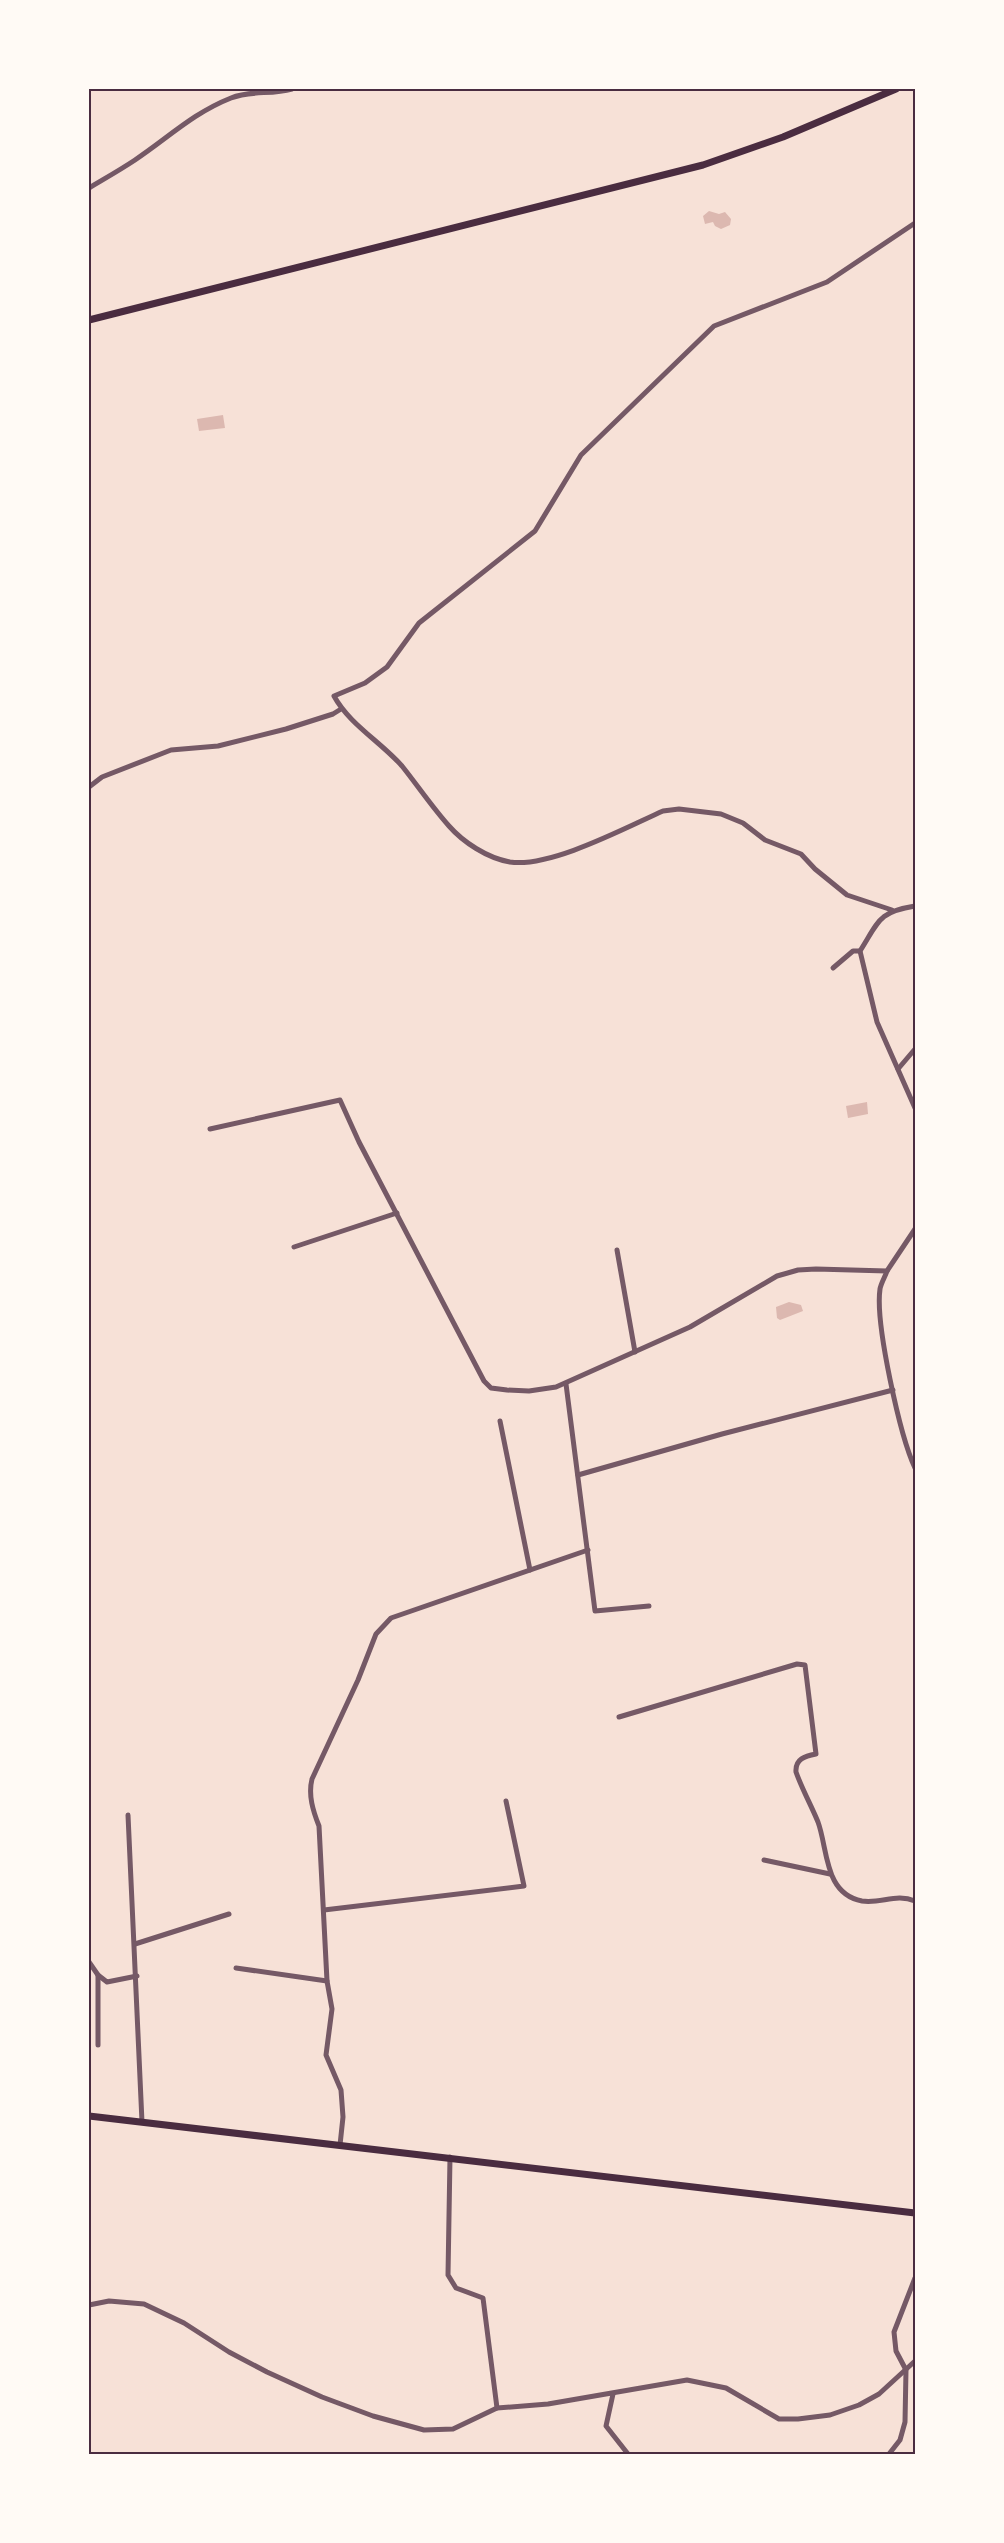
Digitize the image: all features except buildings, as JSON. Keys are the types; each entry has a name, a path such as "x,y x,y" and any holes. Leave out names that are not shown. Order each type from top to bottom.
{"main road":[{"path":"89,320 704,165 783,137 896,89"},
{"path":"89,2116 915,2213"}],"street":[{"path":"89,188 136,160 194,117 231,98 250,91 275,93 292,89"},
{"path":"915,223 826,282 714,326 581,455 535,531 419,623 387,667 365,683 334,696 341,709 388,749 449,826 464,840 490,856 509,862 526,863 555,856 663,811 679,809 721,814 743,823 765,840 801,854 815,869 847,895 892,910 915,906"},
{"path":"89,787 102,777 165,752 218,746 286,729 333,714 341,709"},
{"path":"892,910 876,924 860,951 877,1022 915,1108"},
{"path":"833,968 853,951 860,951"},
{"path":"898,1069 915,1049"},
{"path":"210,1129 340,1100 359,1142 484,1381 491,1388 529,1391 566,1384 690,1327 777,1276 798,1270 816,1269 887,1271"},
{"path":"294,1247 397,1213"},
{"path":"915,1228 887,1271 880,1288 882,1334 893,1390 915,1468"},
{"path":"617,1250 634,1352"},
{"path":"566,1384 596,1611 649,1606"},
{"path":"578,1475 722,1434 893,1390"},
{"path":"500,1421 530,1570"},
{"path":"340,2145 343,2117 341,2090 326,2055 332,2009 327,1981 319,1826 312,1810 310,1788 358,1680 376,1634 391,1618 588,1550"},
{"path":"619,1717 797,1664 805,1665 816,1754 801,1758 796,1766 796,1772 818,1822 830,1874 844,1891 862,1900 896,1897 915,1902"},
{"path":"324,1910 524,1886 506,1801"},
{"path":"128,1815 137,1976 142,2122"},
{"path":"764,1860 830,1874"},
{"path":"135,1944 229,1914"},
{"path":"89,1962 98,1975 107,1982 137,1976"},
{"path":"236,1968 327,1981"},
{"path":"98,1975 98,2045"},
{"path":"450,2157 448,2275 456,2288 483,2298 497,2408"},
{"path":"889,2454 900,2440 906,2422 906,2370 896,2351 894,2332 915,2278"},
{"path":"89,2305 109,2301 144,2304 184,2323 229,2352 313,2393 424,2430 453,2428 497,2408 548,2404 688,2380 726,2388 778,2419 798,2419 830,2415 859,2405 879,2394 915,2362"},
{"path":"613,2394 606,2426 628,2454"}],"shaded area":[{"path":"709,211 719,214 725,212 731,219 730,225 721,229 715,226 713,222 705,224 703,216"},
{"path":"223,415 225,428 199,431 197,419"},
{"path":"867,1102 868,1114 848,1118 846,1106"},
{"path":"789,1302 801,1305 803,1311 780,1320 777,1318 776,1307"}]}
